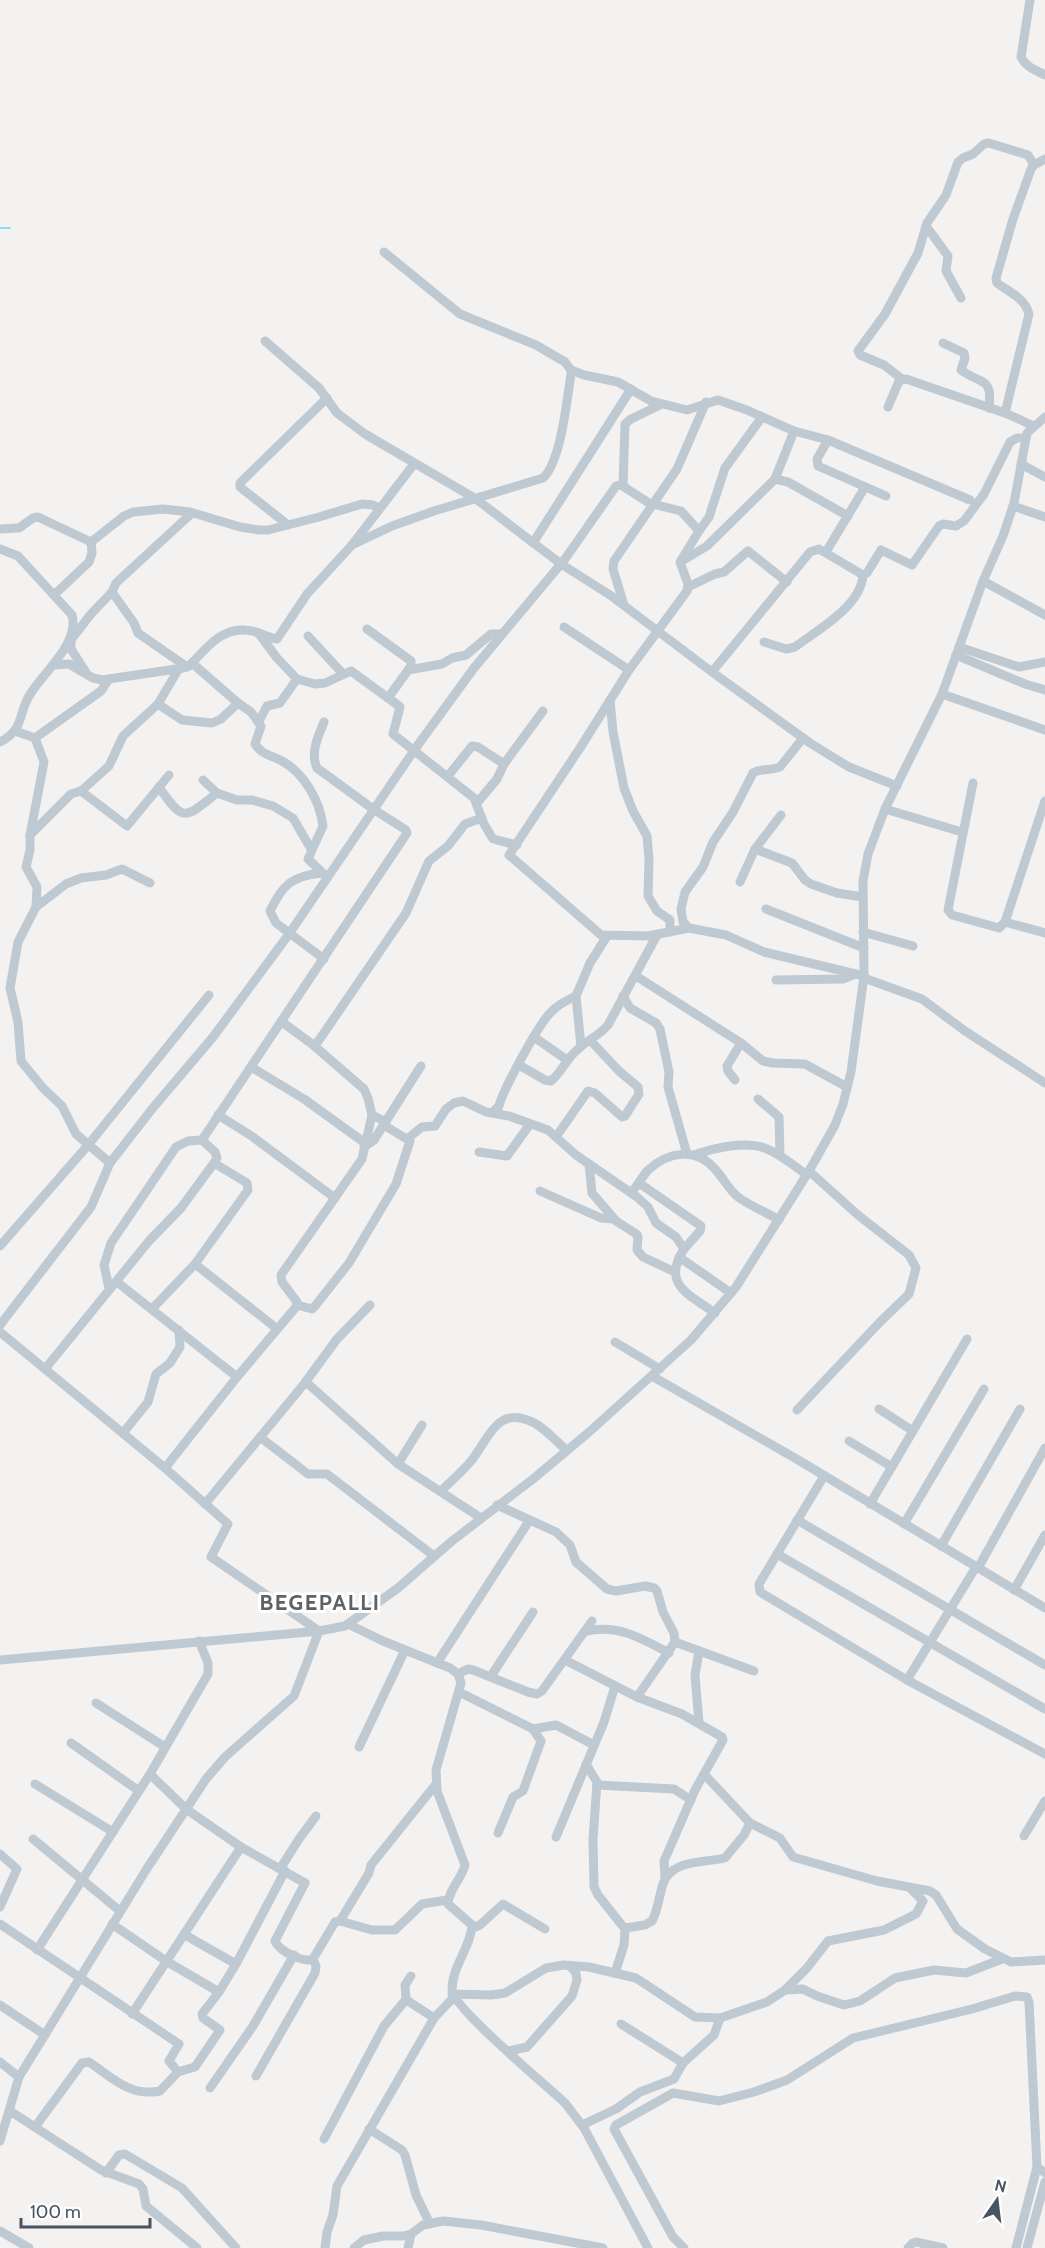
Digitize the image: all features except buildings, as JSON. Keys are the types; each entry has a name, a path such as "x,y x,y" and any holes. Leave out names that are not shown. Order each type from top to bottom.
{"street":[{"path":"1030,0 1021,57 1028,67 1045,75"},
{"path":"1005,413 1029,314 1027,306 997,282 996,278 1013,219 1041,160 995,144 984,144 973,154 958,162 946,195 926,226 918,253 885,314 858,351 860,355 884,365 902,379 1005,413 1034,426"},
{"path":"926,226 946,252 948,258 946,271 961,298"},
{"path":"384,252 460,314 536,345 558,357 571,370 618,382 651,401 689,410 706,402 718,400 794,431 828,440 970,500"},
{"path":"265,341 319,388 337,413 365,434 476,499 561,564 624,605 802,738 849,767 897,786"},
{"path":"943,343 964,353 965,358 961,370 983,381 988,387 991,393 989,408"},
{"path":"352,545 392,526 540,480 549,472 563,429 571,370"},
{"path":"888,407 902,379"},
{"path":"533,543 632,389"},
{"path":"288,525 240,487 240,483 327,398"},
{"path":"624,605 613,569 614,561 678,466 706,402"},
{"path":"623,486 625,424 662,404"},
{"path":"688,587 680,562 709,517 725,468 762,417"},
{"path":"0,1660 199,1641 267,1637 348,1624 398,1588 434,1556 566,1450 660,1369 715,1313 731,1293 779,1220 835,1125 847,1088 858,1033 864,948 863,881 868,854 885,809 942,694 983,581 1003,536 1013,506 1026,438 1034,426 1045,417"},
{"path":"680,562 707,546 775,479 794,431"},
{"path":"863,575 867,573 881,550 912,565 939,526 943,524 960,525 984,494 1010,442 1017,438 1026,438"},
{"path":"828,440 817,463 886,496"},
{"path":"30,835 71,794 81,791 109,766 123,736 158,704 186,666 221,636 242,629 274,639 279,637 313,585 352,545 414,464"},
{"path":"1021,464 1045,477"},
{"path":"775,479 788,482 848,516"},
{"path":"0,1325 91,1207 110,1163 213,1037 289,934 324,875 474,668 561,564 614,488 619,485 623,486 653,504 681,511 699,531"},
{"path":"826,552 865,487"},
{"path":"91,542 129,513 163,509 192,513 252,530 268,530 362,504 379,508"},
{"path":"1013,506 1045,517"},
{"path":"0,742 15,731 20,724 28,698 69,641 112,592 116,583 192,513"},
{"path":"0,529 19,528 38,517 91,542"},
{"path":"54,595 90,562 91,542"},
{"path":"0,549 18,556 73,617 69,641 71,649 86,674"},
{"path":"712,672 810,552 819,549 826,552 863,575"},
{"path":"787,582 748,551 724,572 714,574 688,587 629,670 509,855 601,935 657,934 689,928 726,935 764,952 861,976 922,999 965,1031 1045,1083"},
{"path":"764,642 786,649 797,646 851,603 862,586 863,575"},
{"path":"983,581 1045,615"},
{"path":"112,592 134,623 138,633 251,712 262,728 255,744 260,752 283,762 313,792 323,826 309,861 324,875"},
{"path":"564,627 629,670"},
{"path":"367,629 409,659 411,663 388,698"},
{"path":"259,634 275,656 297,679 317,684 328,682 351,671 400,707 393,734 415,749 474,798 495,841 517,844"},
{"path":"408,670 442,664 452,658 466,656 490,634 502,634"},
{"path":"308,636 343,674"},
{"path":"958,651 1018,667 1045,662"},
{"path":"958,651 1025,684 1045,690"},
{"path":"53,665 69,664 96,679 109,679 186,666"},
{"path":"35,738 101,690 109,679"},
{"path":"259,722 267,706 280,703 297,679"},
{"path":"942,694 1045,730"},
{"path":"610,700 613,732 624,788 646,836 649,859 648,896 657,911 670,920"},
{"path":"158,704 182,720 212,723 221,719 238,703"},
{"path":"477,803 497,779 504,764 543,711"},
{"path":"202,1140 407,833 406,830 373,809 316,766 316,741 324,722"},
{"path":"15,731 35,738"},
{"path":"35,738 44,762 26,866 37,887 36,907 18,942 10,988 18,1022 21,1061 63,1108 76,1134 110,1163"},
{"path":"689,928 683,922 681,909 684,892 699,872 713,842 733,812 753,773 780,767 802,738"},
{"path":"448,776 472,746 478,747 504,764"},
{"path":"81,791 127,826 169,775"},
{"path":"203,780 217,793 237,800 252,800 275,807 296,821 312,849"},
{"path":"973,783 948,912 999,928 1005,922 1045,801"},
{"path":"159,787 174,808 185,814 191,813 217,793"},
{"path":"885,809 962,832"},
{"path":"740,882 755,849 781,815"},
{"path":"315,1046 406,913 429,861 448,846 465,824 482,818"},
{"path":"755,849 792,863 811,884 837,893 863,897"},
{"path":"36,907 66,884 81,878 106,875 120,868 150,883"},
{"path":"324,875 297,877 283,889 270,913 274,921 289,934 324,959"},
{"path":"670,932 670,920 681,909"},
{"path":"766,909 864,948"},
{"path":"1005,922 1045,933"},
{"path":"863,932 913,946"},
{"path":"519,1065 549,1081 556,1077 567,1060 581,1046 601,1034 608,1025 657,934"},
{"path":"581,1046 576,996 590,963 607,936"},
{"path":"636,976 741,1043 763,1061 805,1064 847,1088"},
{"path":"776,980 811,981 861,976"},
{"path":"0,980 10,988"},
{"path":"0,1246 89,1144 209,995"},
{"path":"493,1112 499,1106 534,1036 550,1012 562,1002 576,996"},
{"path":"623,996 630,1008 656,1023 660,1029 669,1072 668,1087 690,1154 714,1167 740,1198 779,1220"},
{"path":"282,1022 315,1046 364,1089 372,1115 362,1159 281,1275 282,1282 297,1305"},
{"path":"534,1036 567,1060"},
{"path":"556,1137 588,1091 595,1093 621,1117 626,1116 639,1094 638,1087 590,1040"},
{"path":"735,1080 727,1066 741,1043"},
{"path":"364,1145 374,1140 421,1066"},
{"path":"251,1067 304,1099 364,1145"},
{"path":"758,1099 779,1117 780,1156"},
{"path":"407,1139 422,1127 435,1126 446,1109 454,1103 463,1101 486,1112 493,1112 548,1130 566,1147 648,1207 656,1223 676,1237 682,1253 731,1293"},
{"path":"218,1115 250,1135 335,1198"},
{"path":"297,1305 314,1307 349,1263 398,1181 409,1143 407,1139 387,1127 384,1121 372,1115"},
{"path":"479,1152 507,1156 530,1124"},
{"path":"45,1369 113,1285 148,1242 181,1208 214,1163 217,1158 216,1154 202,1140 188,1141 178,1145 112,1240 104,1265 113,1285 152,1309 237,1377"},
{"path":"631,1193 648,1171 674,1155 755,1146 767,1149 808,1173 909,1255 916,1268 909,1294 797,1410"},
{"path":"152,1309 195,1264 249,1187 214,1163"},
{"path":"589,1164 592,1193 614,1219 638,1236 638,1250 643,1257 675,1272"},
{"path":"639,1183 701,1226 682,1253 675,1272 675,1279 680,1287 715,1313"},
{"path":"540,1191 601,1218 614,1219"},
{"path":"195,1264 276,1328"},
{"path":"165,1468 276,1328 297,1305"},
{"path":"205,1504 306,1382 337,1339 370,1305"},
{"path":"123,1433 148,1402 156,1374 170,1363 180,1347 179,1330"},
{"path":"0,1332 165,1468 228,1524 211,1557 319,1630"},
{"path":"870,1504 967,1339"},
{"path":"615,1342 660,1369"},
{"path":"652,1376 1045,1608"},
{"path":"306,1382 399,1464 481,1518"},
{"path":"904,1524 984,1389"},
{"path":"879,1409 913,1431"},
{"path":"941,1546 1020,1409"},
{"path":"441,1491 471,1461 497,1423 508,1418 531,1421 566,1450"},
{"path":"399,1464 423,1425"},
{"path":"260,1437 309,1474 327,1474 434,1556"},
{"path":"849,1441 892,1467"},
{"path":"907,1680 1045,1448"},
{"path":"824,1476 759,1584 760,1592 907,1680 1045,1754"},
{"path":"497,1505 564,1538 570,1545 576,1562 607,1589 616,1592 645,1586 657,1591 663,1612 674,1633 675,1642 637,1697"},
{"path":"797,1520 1045,1665"},
{"path":"437,1663 529,1521"},
{"path":"1014,1590 1045,1535"},
{"path":"777,1554 929,1644 1045,1708"},
{"path":"491,1676 533,1612"},
{"path":"458,1674 468,1669 537,1694 542,1691 592,1621"},
{"path":"348,1624 450,1668 458,1674 461,1683 459,1692 436,1770 436,1784 465,1865 463,1873 447,1900"},
{"path":"584,1632 600,1628 616,1630 639,1637 669,1653"},
{"path":"0,2141 3,2122 10,2111 19,2076 120,1911 206,1779 225,1757 294,1696 319,1630"},
{"path":"37,1950 150,1774 208,1674 208,1663 199,1641"},
{"path":"675,1642 754,1671"},
{"path":"359,1747 405,1650"},
{"path":"699,1651 695,1674 699,1723"},
{"path":"565,1660 637,1697 682,1714 719,1733 723,1740 691,1800 664,1861 665,1878 652,1921 645,1925 625,1928"},
{"path":"556,1837 604,1722 615,1686"},
{"path":"459,1692 533,1729 541,1741 523,1791 513,1797 498,1833"},
{"path":"96,1703 165,1747"},
{"path":"533,1729 551,1724 556,1725 594,1745"},
{"path":"71,1743 139,1791"},
{"path":"586,1764 597,1782 593,1839 594,1887 625,1928 624,1944 615,1972"},
{"path":"150,1774 186,1809 241,1846 303,1880 306,1885 275,1938 276,1945 309,1961 313,1959 332,1925 340,1921 369,1874 371,1865 436,1784"},
{"path":"704,1774 750,1823 778,1836 793,1857 878,1881 933,1893 957,1929 985,1949 1011,1962 1045,1960"},
{"path":"35,1784 113,1832"},
{"path":"597,1785 674,1789 691,1800"},
{"path":"1024,1836 1045,1802"},
{"path":"35,2127 82,2063 89,2062 137,2092 160,2091 178,2072 195,2067 220,2032 220,2029 202,2016 236,1964 282,1870 299,1839 316,1816"},
{"path":"665,1878 675,1870 692,1863 725,1858 744,1835 750,1823"},
{"path":"33,1839 120,1911"},
{"path":"132,2014 241,1846"},
{"path":"0,1854 17,1869 0,1907"},
{"path":"453,1995 505,1993 546,1968 589,1967 636,1978 694,2017 720,2018 767,2002 785,1990 807,1968 828,1941 884,1930 916,1914 920,1910 922,1901 910,1888"},
{"path":"340,1921 372,1930 394,1930 400,1927 422,1904 447,1900"},
{"path":"447,1900 448,1904 470,1921 472,1928 458,1961 453,1982 453,1995 466,2013 565,2103 582,2125 648,2248"},
{"path":"472,1928 480,1925 503,1904 545,1929"},
{"path":"0,1924 179,2044 169,2061 178,2072"},
{"path":"112,1924 166,1961 219,1992"},
{"path":"0,1938 11,1932"},
{"path":"185,1935 236,1964"},
{"path":"210,2088 253,2026 294,1955"},
{"path":"256,2076 315,1973 316,1966 313,1959"},
{"path":"785,1990 803,1989 844,2005 860,2001 895,1978 934,1970 966,1973 1002,1959"},
{"path":"509,2051 527,2048 572,1996 577,1980 576,1973 570,1966"},
{"path":"324,2139 384,2026 406,2000 405,1985 411,1976"},
{"path":"325,2248 338,2186 434,2018 453,1995"},
{"path":"684,2248 673,2237 614,2129 615,2125 673,2093 719,2101 754,2092 787,2080 853,2038 972,2010 1015,1996 1027,1997 1029,2002 1041,2170 1016,2248"},
{"path":"406,2000 434,2018"},
{"path":"0,2005 45,2035"},
{"path":"582,2125 616,2109 640,2092 674,2079 683,2063 714,2035 720,2018"},
{"path":"621,2024 683,2063"},
{"path":"0,2062 19,2076"},
{"path":"10,2111 106,2173 140,2184 146,2206 197,2248"},
{"path":"369,2129 402,2150 416,2195 430,2223"},
{"path":"106,2173 119,2155 125,2154 182,2188 236,2248"},
{"path":"1027,2248 1045,2182"},
{"path":"354,2248 364,2240 411,2234 423,2225 443,2221 481,2224 603,2248"},
{"path":"0,2231 29,2248"},
{"path":"408,2248 411,2234"},
{"path":"908,2248 916,2242 943,2248"}],"waterway":[{"path":"0,228 10,228"}],"district":[{"name":"BEGEPALLI","path":"320,1602"}]}
